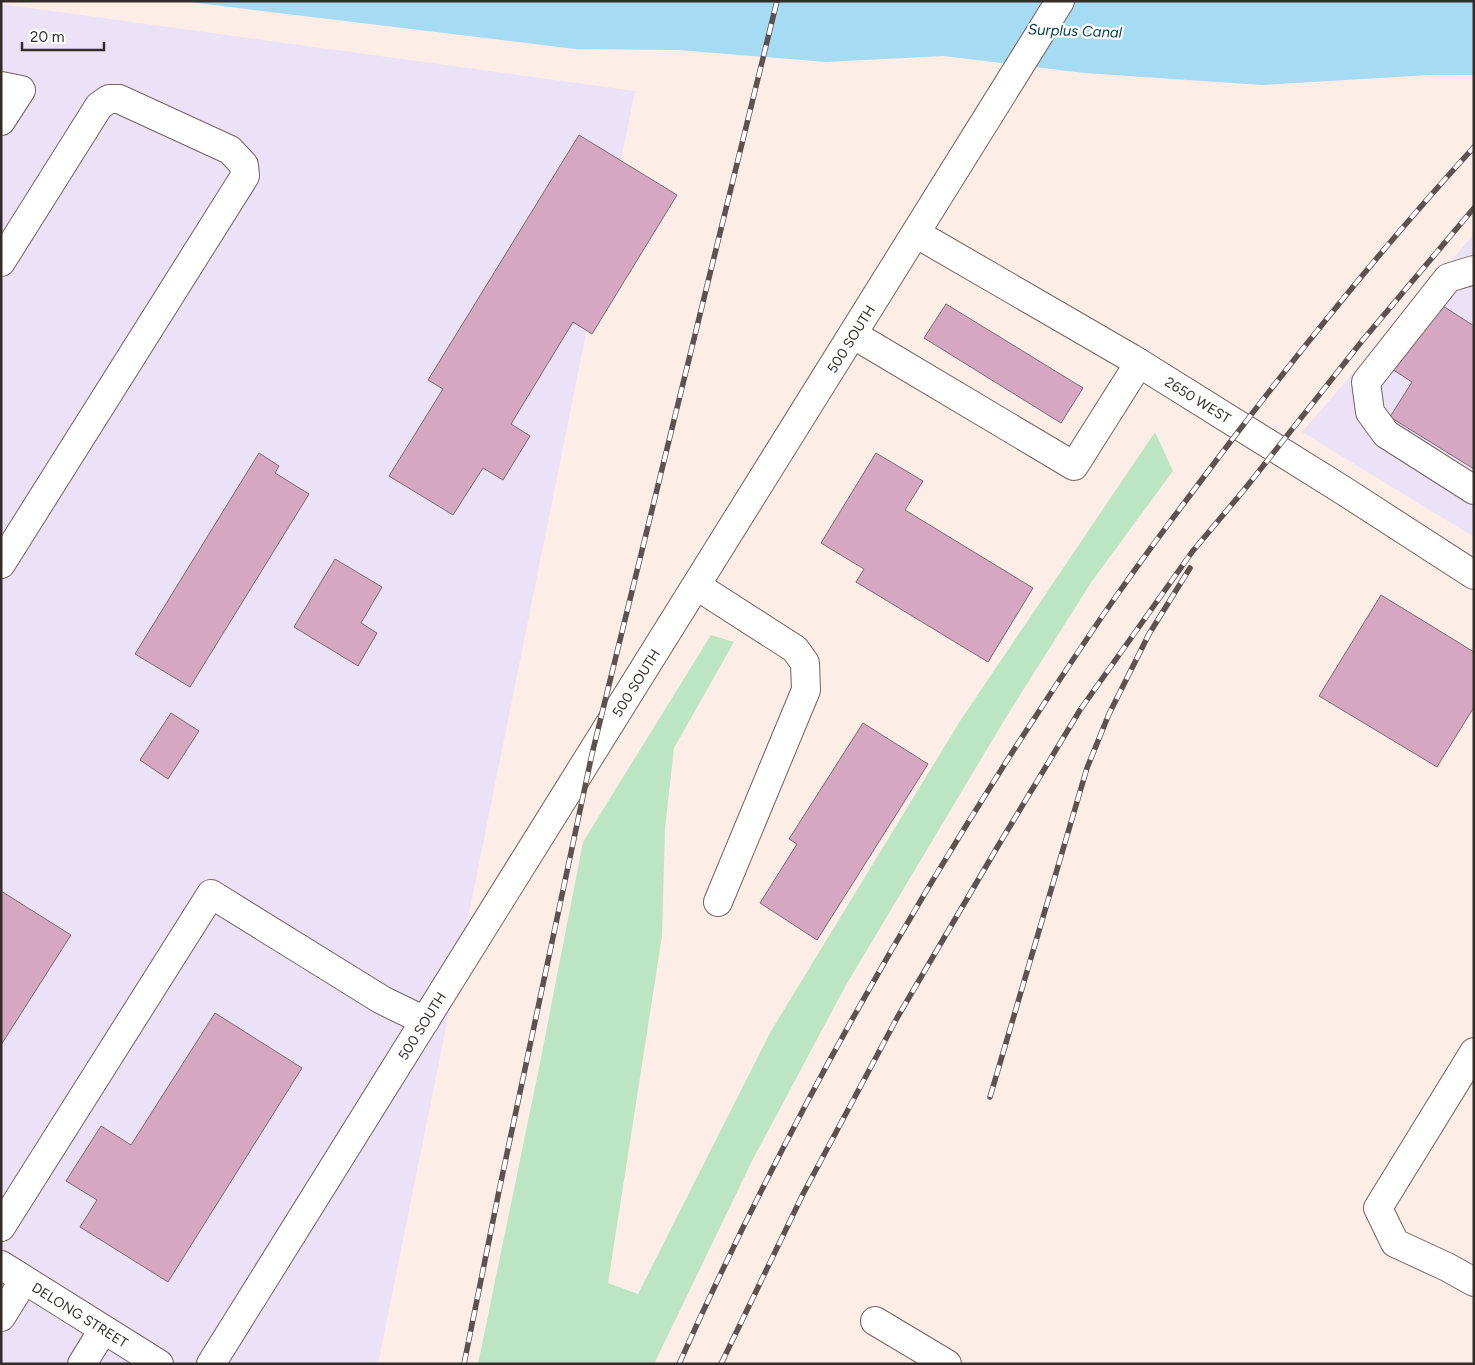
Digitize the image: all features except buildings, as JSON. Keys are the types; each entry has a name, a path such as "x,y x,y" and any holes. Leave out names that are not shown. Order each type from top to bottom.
{"street":[{"name":"500 SOUTH","path":"212,1364 917,234 1060,1"},
{"path":"1,86 21,90 1,121"},
{"path":"1,262 99,106 108,99 119,99 230,150 244,165 244,176 1,564"},
{"name":"2650 WEST","path":"917,234 1139,363 1341,489 1474,575"},
{"path":"1474,270 1448,278 1366,382 1370,412 1386,434 1474,490"},
{"path":"854,335 1074,466 1139,363"},
{"path":"697,586 795,649 805,662 806,690 718,902"},
{"path":"1,1227 211,894 382,1000 425,1021"},
{"path":"1474,1052 1378,1208 1395,1243 1447,1266 1474,1282"},
{"name":"DELONG STREET","path":"1,1265 159,1364"},
{"path":"1,1317 24,1280"},
{"path":"875,1321 947,1364"},
{"path":"82,1364 103,1330"}],"shaded area":[{"path":"1,4 635,91 378,1364 1,1364"},
{"path":"1474,234 1474,537 1302,432"}],"green space":[{"path":"1155,432 1173,471 1092,581 1008,714 846,985 753,1159 654,1364 478,1364 583,842 711,635 734,642 674,748 665,828 662,936 608,1283 638,1294 771,1031 960,721"}],"water":[{"name":"Surplus Canal","path":"181,1 1474,1 1474,75 1430,75 1262,85 1084,73 943,56 826,62 678,50 575,49"}],"railway":[{"path":"464,1364 592,754 777,1"},
{"path":"679,1364 757,1200 841,1039 932,882 1028,728 1110,605 1231,441 1349,291 1474,147"},
{"path":"721,1364 803,1194 897,1018 1080,710 1192,552 1244,490 1362,341 1474,208"},
{"path":"990,1097 1087,768 1109,714 1149,634 1190,568"}]}
